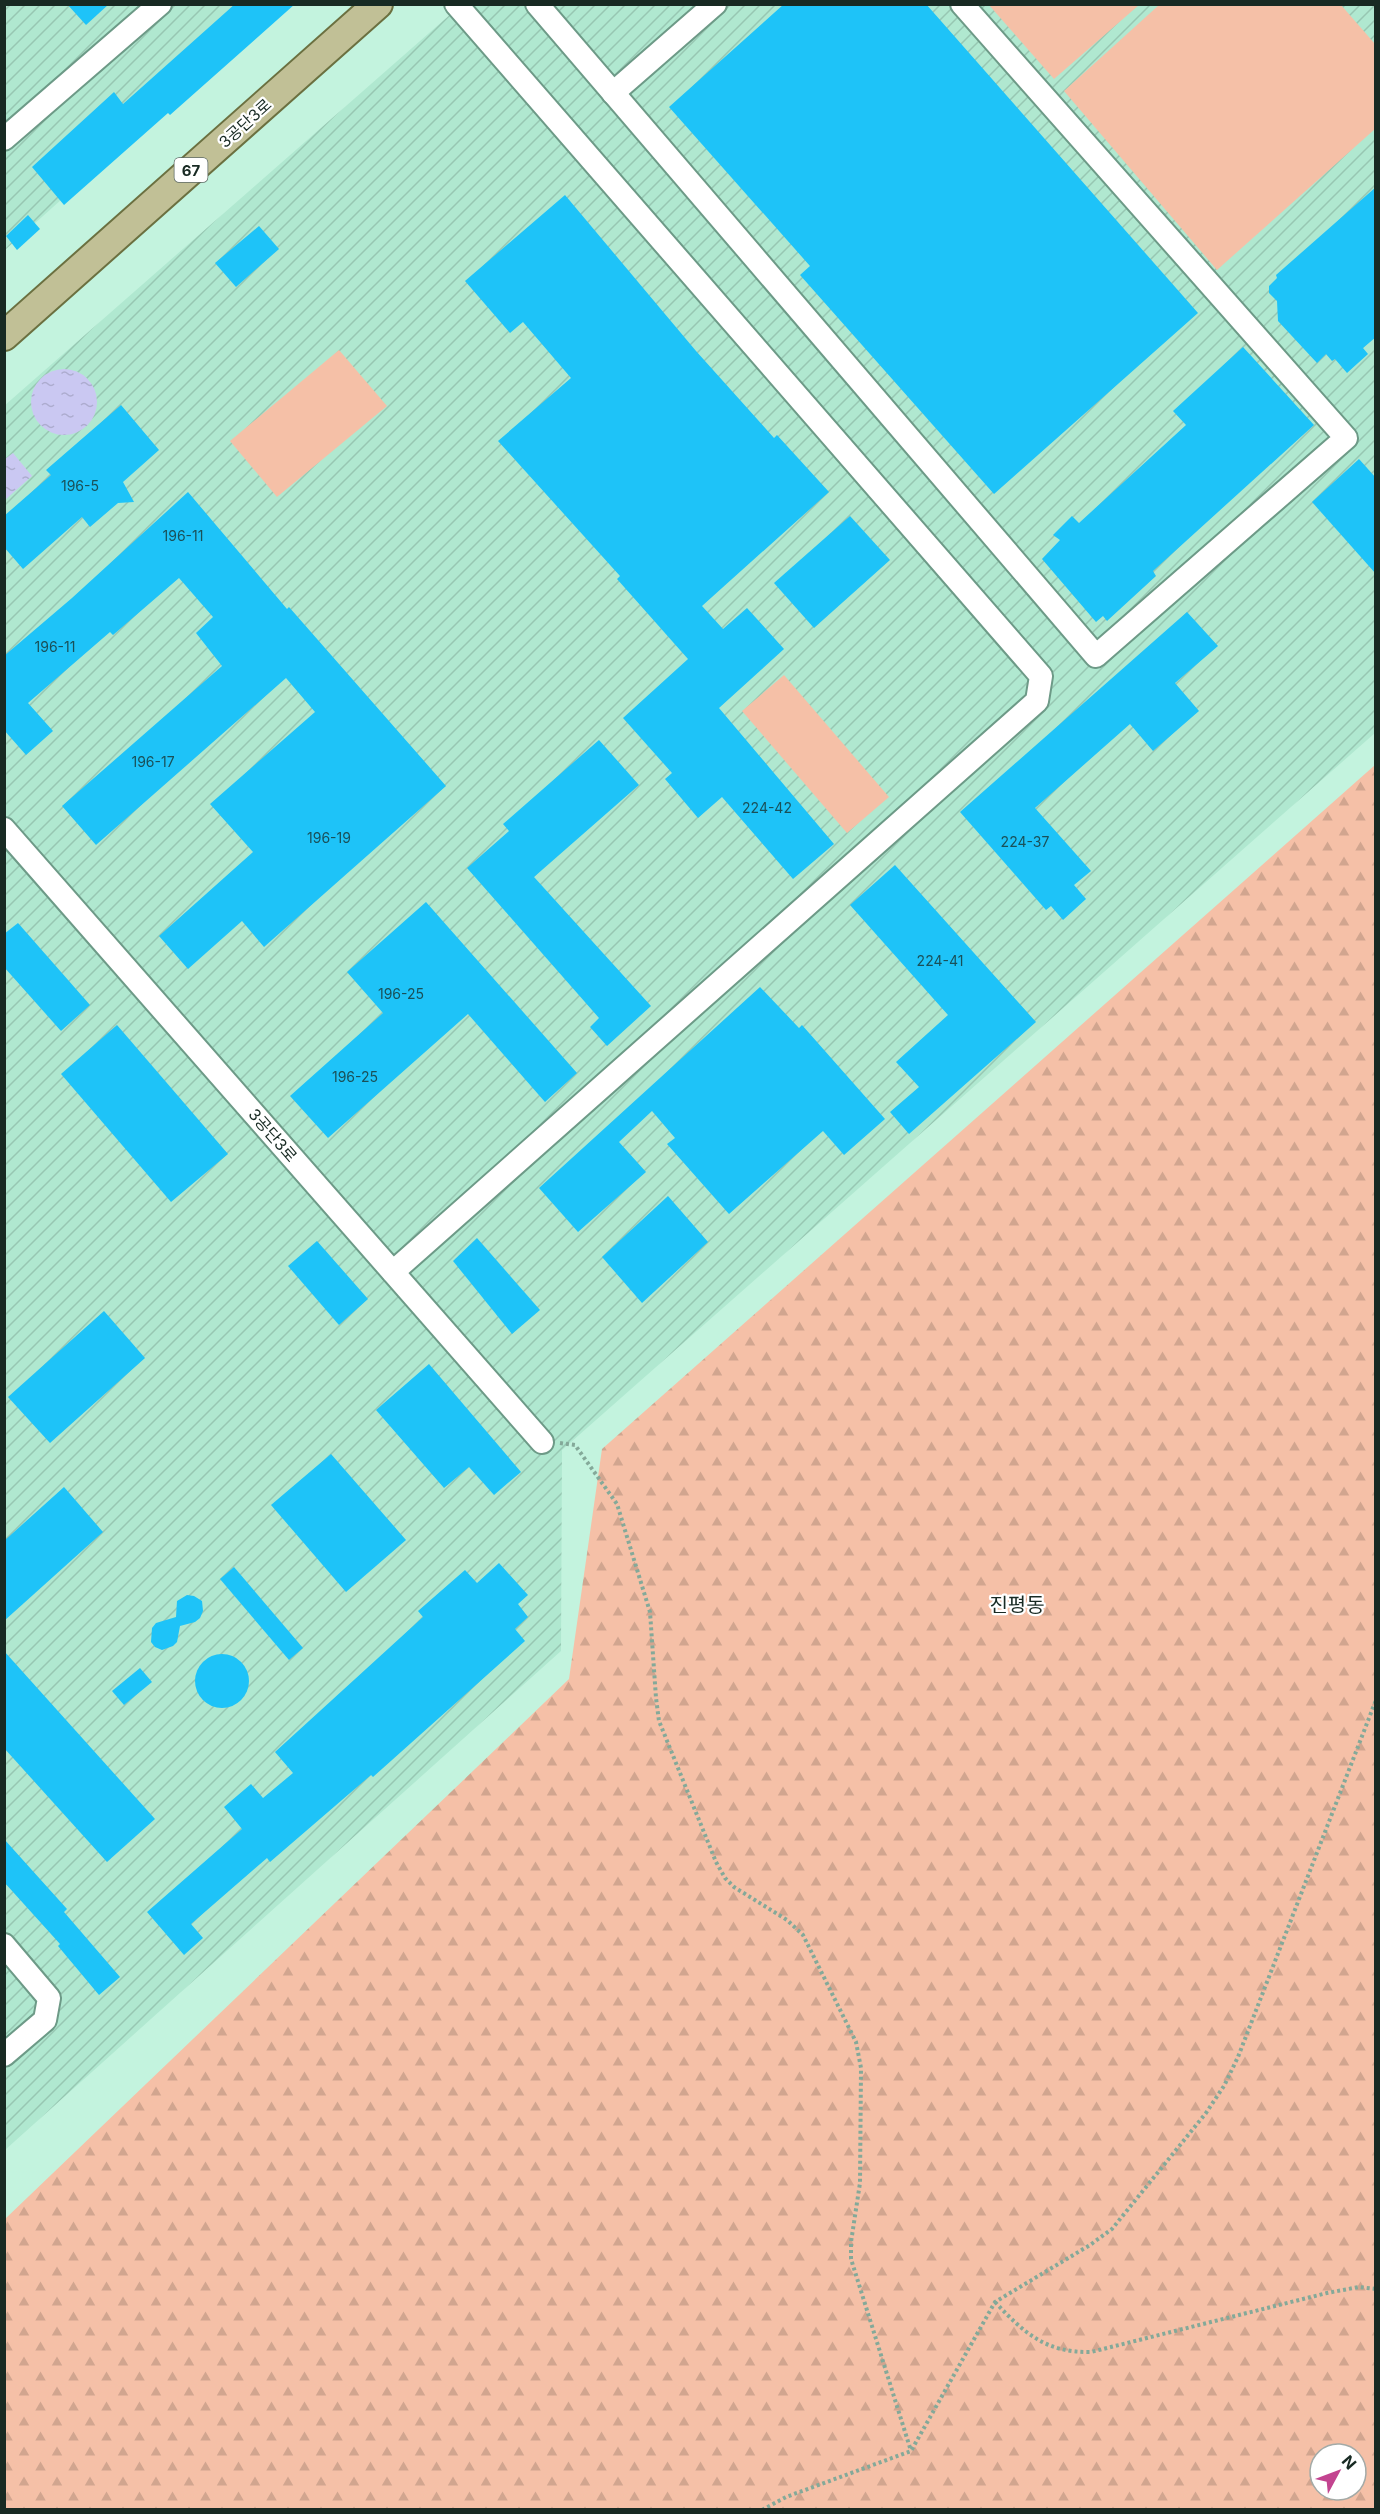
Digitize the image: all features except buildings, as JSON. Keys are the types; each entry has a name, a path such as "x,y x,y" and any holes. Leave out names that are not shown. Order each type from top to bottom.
{"main road":[{"name":"3공단3로","path":"4,336 378,4"}],"street":[{"path":"4,139 160,4"},
{"path":"393,1272 1037,701 1041,676 456,4"},
{"path":"537,4 1096,656 1346,438 962,4"},
{"path":"613,93 715,4"},
{"name":"3공단3로","path":"4,829 542,1442"},
{"path":"4,1944 49,1998 45,2020 4,2055"}],"path":[{"path":"542,1442 575,1444 617,1504 650,1612 656,1698 660,1721 716,1862 725,1878 734,1887 787,1920 803,1935 856,2042 861,2068 860,2183 851,2242 851,2259 911,2451"},
{"path":"762,2510 786,2497 911,2451 995,2302 1090,2245 1112,2229 1224,2086 1376,1700"},
{"path":"995,2302 1033,2339 1053,2347 1091,2352 1346,2289 1376,2289"}],"shaded area":[{"path":"5,5 279,5 5,250"},
{"path":"461,5 1375,5 1375,733 562,1450 561,1651 5,2150 4,406"}],"green space":[{"path":"989,5 1139,5 1054,79"},
{"path":"1159,5 1341,5 1375,44 1375,129 1217,270 1064,91"},
{"path":"339,350 387,406 277,497 230,441"},
{"path":"784,675 889,797 847,833 742,711"},
{"path":"1375,765 1375,2509 5,2509 5,2219 569,1679 602,1449"}],"water":[{"path":"64,369 77,372 87,379 94,389 97,402 94,415 87,425 77,432 64,435 51,432 41,425 34,415 31,402 34,389 41,379 51,372"},
{"path":"13,453 32,476 5,500 5,459"}],"district":[{"name":"진평동","path":"1017,1605"}]}
